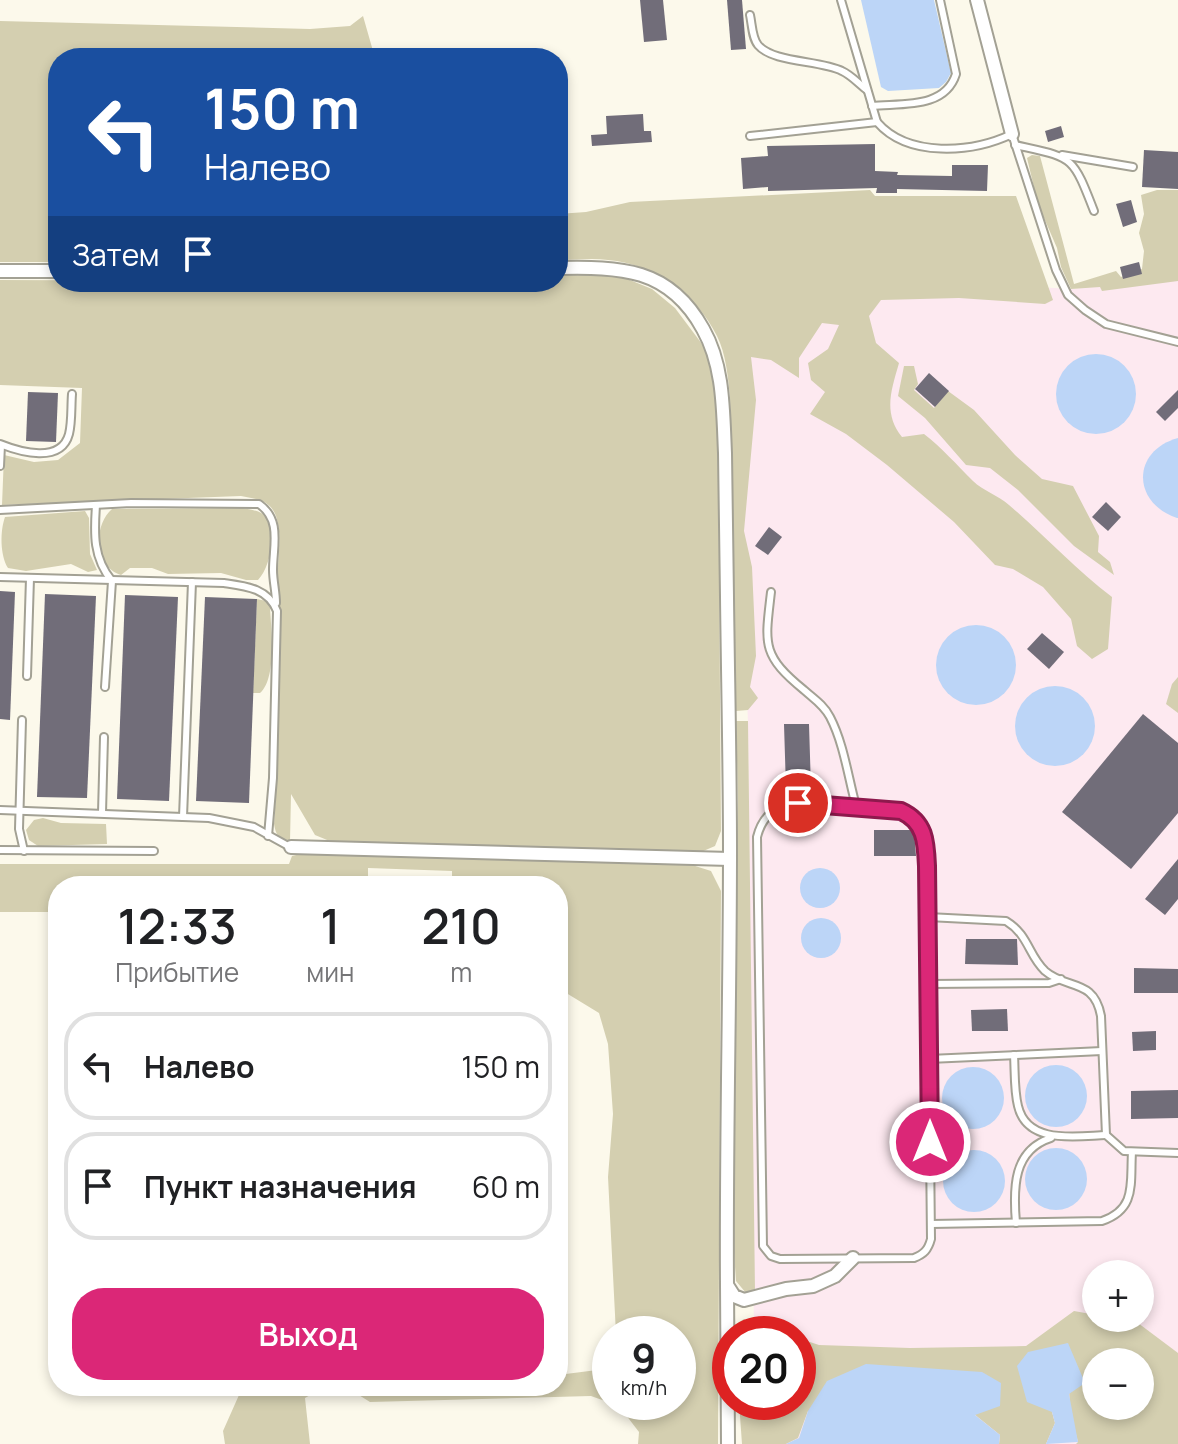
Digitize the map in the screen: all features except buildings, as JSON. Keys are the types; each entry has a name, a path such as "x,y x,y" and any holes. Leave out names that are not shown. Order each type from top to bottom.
{"street":[{"path":"977,0 1014,139"},
{"path":"568,268 614,267 638,272 659,282 688,307 713,347 719,371 725,473 730,859 726,1064 728,1444"},
{"path":"0,271 48,271"},
{"path":"291,847 730,859"},
{"path":"727,1285 734,1296 744,1300 786,1289 813,1286 835,1276 853,1258"}],"lane":[{"path":"841,0 877,122 888,135 903,142 927,146 969,148 1014,139 1062,155 1133,167"},
{"path":"872,106 927,102 943,95 953,86 956,74 940,0"},
{"path":"750,15 756,43 764,50 843,71 867,90"},
{"path":"750,136 877,122"},
{"path":"1014,139 1056,270 1068,295 1106,324 1178,342"},
{"path":"1062,155 1076,168 1094,211"},
{"path":"0,466 0,445 37,454 64,444 69,434 72,394"},
{"path":"0,510 252,502 267,509 276,534 273,573 277,611 268,836"},
{"path":"96,505 94,544 102,569 112,581 105,687"},
{"path":"0,577 224,583 252,588 266,595 274,602 277,611"},
{"path":"27,676 30,578"},
{"path":"183,817 192,582"},
{"path":"771,592 766,634 769,652 778,667 829,714 839,738 856,806"},
{"path":"22,720 19,829 24,851"},
{"path":"102,813 104,737"},
{"path":"787,804 856,806 901,811 912,816 921,825 927,851 928,917 929,1247 914,1258 780,1259 771,1256 763,1246 762,1238 757,837 760,826 777,807 787,804"},
{"path":"0,810 209,818 254,827 291,847"},
{"path":"0,850 154,851"},
{"path":"928,917 1006,921 1026,938 1045,971 1086,989 1099,1005 1106,1135 1124,1151 1178,1153"},
{"path":"929,984 1049,983 1061,979"},
{"path":"929,1059 1102,1051"},
{"path":"1014,1055 1020,1115 1039,1133 1055,1137 1106,1135"},
{"path":"1016,1223 1015,1185 1022,1159 1030,1148 1055,1137"},
{"path":"931,1224 1102,1221 1123,1210 1129,1200 1132,1152"}],"shaded area":[{"path":"363,16 372,48 48,48 48,262 0,262 0,21 310,29 350,26"},
{"path":"1040,156 1074,284 1116,271 1121,277 1142,269 1144,251 1139,233 1144,214 1141,195 1157,190 1178,190 1178,281 1102,291 1100,287 1071,289 1038,204 1027,158"},
{"path":"870,190 875,196 1016,196 1053,300 1045,304 959,298 881,300 869,316 876,343 899,363 890,402 892,419 902,437 924,434 977,484 1009,505 1112,597 1108,649 1092,659 1077,646 1071,619 1043,587 1013,569 995,565 954,522 887,465 846,434 810,414 825,392 811,380 808,363 828,349 839,325 822,323 799,358 799,378 771,360 751,357 756,400 744,531 752,567 756,656 750,687 758,698 748,710 736,711 730,397 720,343 698,307 658,275 608,260 568,260 568,213 630,202"},
{"path":"1178,270 1178,1444 751,1444 778,1420 816,1420 816,1316 754,1316 748,723 737,430 746,272 1074,289"},
{"path":"568,274 615,274 652,289 675,308 711,356 718,425 721,831 715,846 701,852 332,842 315,835 291,794 290,841 279,836 274,824 279,670 279,539 276,516 262,501 241,496 2,505 4,455 34,462 58,460 80,443 82,388 0,385 0,280 48,280 48,292 568,292"},
{"path":"904,366 914,366 918,384 914,390 934,408 948,391 974,410 1042,479 1073,486 1099,536 1098,552 1110,562 1114,575 1074,546 1018,490 990,468 966,465 925,418 898,396"},
{"path":"242,508 261,513 271,533 271,550 258,580 221,573 168,574 152,568 130,568 121,575 112,571 101,555 99,535 112,509"},
{"path":"85,511 89,518 90,554 97,570 88,572 71,564 26,571 8,568 2,543 5,517"},
{"path":"257,599 266,601 270,607 272,653 265,686 260,693 253,693"},
{"path":"1178,677 1178,713 1166,704 1172,684"},
{"path":"736,721 748,721 755,1292 746,1293 736,1281 733,1238 738,799"},
{"path":"43,818 61,823 106,824 107,844 38,846 29,840 26,830 34,820"},
{"path":"305,853 692,865 711,871 721,891 719,1316 712,1316 712,1420 718,1420 718,1444 638,1444 639,1432 630,1420 696,1420 696,1316 615,1316 608,1177 613,1114 608,1044 599,1013 568,994 568,876 452,876 452,871 368,868 368,876 48,876 48,912 0,912 0,864 289,864 292,856"},
{"path":"1074,1311 1082,1312 1082,1332 1150,1332 1178,1353 1178,1444 1076,1444 1070,1412 1067,1343 1052,1412 1055,1423 1046,1444 999,1444 1000,1435 974,1414 816,1411 816,1344 910,1348 1026,1346"},
{"path":"592,1371 592,1396 370,1402 360,1396 568,1396 568,1374"},
{"path":"239,1396 308,1396 305,1398 310,1444 225,1444 223,1431"},
{"path":"740,1420 805,1420 798,1438 786,1444 742,1444"}],"water":[{"path":"861,0 934,0 951,73 946,82 939,88 888,91 881,87"},
{"path":"1096,354 1111,357 1124,366 1133,379 1136,394 1133,409 1124,422 1111,431 1096,434 1081,431 1068,422 1059,409 1056,394 1059,379 1068,366 1081,357"},
{"path":"1178,438 1177,518 1162,511 1152,501 1145,490 1143,477 1145,465 1152,454"},
{"path":"976,625 991,628 1004,637 1013,650 1016,665 1013,680 1004,693 991,702 976,705 961,702 948,693 939,680 936,665 939,650 948,637 961,628"},
{"path":"1055,686 1070,689 1083,698 1092,711 1095,726 1092,741 1083,754 1070,763 1055,766 1040,763 1027,754 1018,741 1015,726 1018,711 1027,698 1040,689"},
{"path":"820,868 834,874 840,888 834,902 820,908 806,902 800,888 806,874"},
{"path":"821,918 835,924 841,938 835,952 821,958 807,952 801,938 807,924"},
{"path":"1056,1065 1068,1067 1078,1074 1085,1084 1085,1108 1078,1118 1068,1125 1056,1127 1044,1125 1034,1118 1027,1108 1025,1096 1027,1084 1034,1074 1044,1067"},
{"path":"973,1067 985,1069 995,1076 1002,1086 1002,1110 995,1120 985,1127 973,1129 961,1127 951,1120 944,1110 942,1098 944,1086 951,1076 961,1069"},
{"path":"1056,1148 1068,1150 1078,1157 1085,1167 1085,1191 1078,1201 1068,1208 1056,1210 1044,1208 1034,1201 1027,1191 1025,1179 1027,1167 1034,1157 1044,1150"},
{"path":"974,1150 986,1152 996,1159 1003,1169 1003,1193 996,1203 986,1210 974,1212 962,1210 952,1203 945,1193 943,1181 945,1169 952,1159 962,1152"},
{"path":"1068,1343 1082,1376 1082,1385 1069,1394 1078,1442 1046,1444 1055,1423 1052,1412 1027,1402 1017,1366 1028,1352"},
{"path":"866,1364 982,1372 1001,1383 1000,1406 975,1415 1000,1435 999,1444 786,1444 799,1438 805,1420 816,1420 816,1398 827,1381"}],"route":[{"path":"798,803 901,811 921,825 927,851 930,1142"}]}
